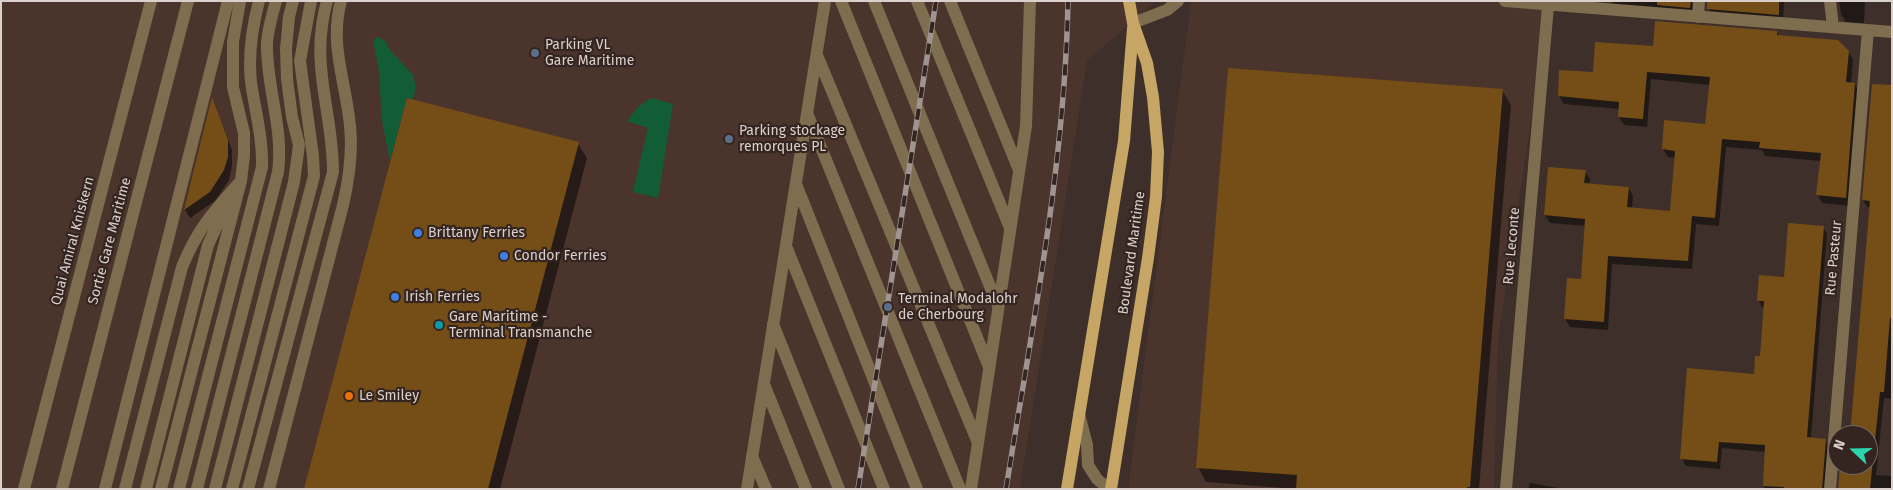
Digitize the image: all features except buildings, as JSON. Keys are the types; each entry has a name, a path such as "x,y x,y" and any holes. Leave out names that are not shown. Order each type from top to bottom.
{"main road":[{"path":"1130,1 1133,23"},
{"name":"Boulevard Maritime","path":"1067,489 1124,141 1133,23"},
{"name":"Boulevard Maritime","path":"1110,489 1148,258 1156,197 1158,161 1153,97 1146,63 1133,23"}],"street":[{"name":"Quai Amiral Kniskern","path":"24,489 151,1"},
{"name":"Sortie Gare Maritime","path":"62,489 188,1"},
{"path":"105,489 228,1"},
{"path":"161,489 241,181 244,133 233,87 233,42 240,1"},
{"path":"179,489 262,167 263,147 251,82 250,50 252,25 259,1"},
{"path":"198,489 278,172 280,156 268,65 267,42 276,1"},
{"path":"215,489 298,161 299,145 290,98 286,49 289,17 293,1"},
{"path":"232,489 314,176 300,61 311,1"},
{"path":"248,489 333,172 333,156 320,67 319,41 327,1"},
{"path":"269,489 349,178 351,153 350,125 336,40 341,1"},
{"path":"747,489 825,1"},
{"path":"841,1 989,367"},
{"path":"874,1 998,306"},
{"path":"917,1 1010,229"},
{"path":"950,1 1019,170"},
{"path":"971,489 1026,126 1030,1"},
{"path":"1133,23 1167,10 1178,1"},
{"path":"1505,1 1548,6 1892,32"},
{"path":"1698,17 1699,1"},
{"path":"1830,1 1833,27"},
{"name":"Rue Leconte","path":"1506,489 1548,6"},
{"name":"Rue Pasteur","path":"1830,489 1868,30"},
{"path":"817,53 978,443"},
{"path":"807,113 960,489"},
{"path":"124,489 182,267 191,243 207,220 241,181"},
{"path":"146,489 208,245 221,215 241,181"},
{"path":"796,184 916,489"},
{"path":"786,246 884,489"},
{"path":"773,323 839,489"},
{"path":"764,384 806,489"},
{"path":"1079,414 1087,445 1088,465 1097,479 1110,489"},
{"path":"752,456 766,489"}],"shaded area":[{"path":"1,1 1156,1 1087,61 1020,489 1,489"},
{"path":"1191,1 1549,1 1498,340 1494,489 1128,489"}],"green space":[{"path":"378,37 386,42 390,50 413,75 416,87 413,99 407,98 390,161 382,121 379,72 373,40"},
{"path":"651,98 673,104 658,198 633,192 648,128 627,121 639,106"}],"railway":[{"path":"858,489 936,1"},
{"path":"1006,489 1046,246 1054,185 1066,62 1068,1"}],"place":[{"name":"Parking VL Gare Maritime","path":"535,53"},
{"name":"Parking stockage remorques PL","path":"729,139"},
{"name":"Brittany Ferries","path":"418,233"},
{"name":"Condor Ferries","path":"504,256"},
{"name":"Irish Ferries","path":"395,297"},
{"name":"Terminal Modalohr de Cherbourg","path":"888,307"},
{"name":"Gare Maritime - Terminal Transmanche","path":"439,325"},
{"name":"Le Smiley","path":"349,396"}]}
